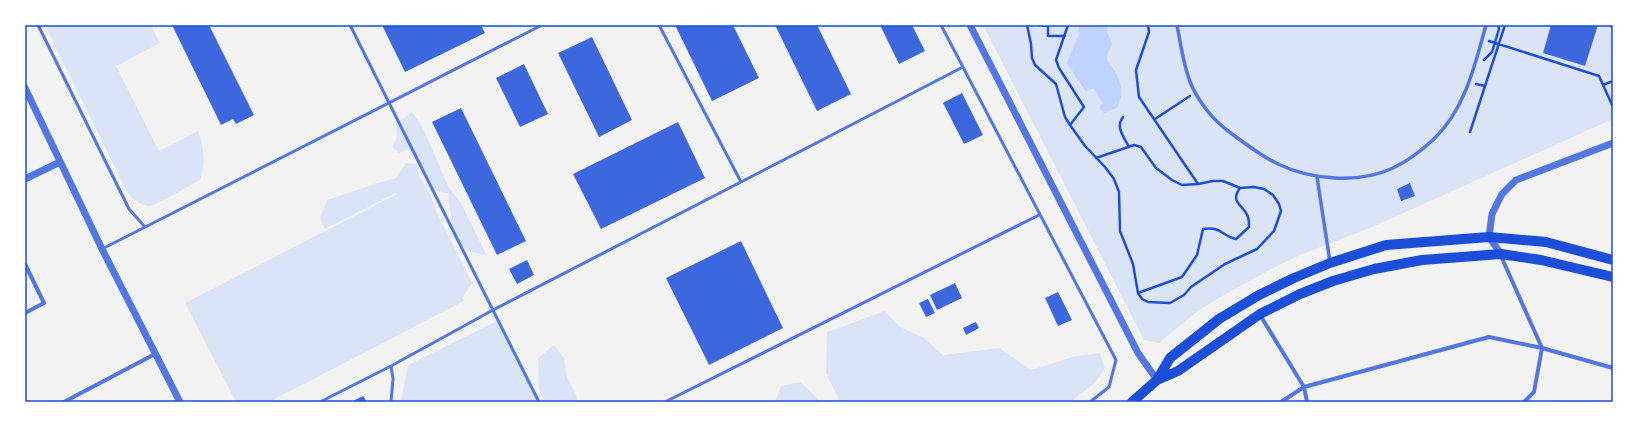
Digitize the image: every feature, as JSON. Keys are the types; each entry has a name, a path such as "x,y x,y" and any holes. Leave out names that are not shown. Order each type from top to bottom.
{"main road":[{"path":"1136,401 1157,380 1170,358 1219,319 1259,295 1330,263 1386,245 1489,236 1546,242 1613,260"},
{"path":"1157,380 1178,371 1260,314 1300,294 1333,281 1374,269 1422,260 1501,254 1549,262 1613,277"}],"street":[{"path":"970,25 1138,353 1157,380"},
{"path":"1178,25 1183,60 1191,84 1220,125 1256,151 1279,165 1317,177 1339,178 1368,176 1392,169 1414,156 1435,138 1453,116 1467,88 1486,25"},
{"path":"25,88 102,249 178,402"},
{"path":"1524,402 1534,392 1542,348 1501,254 1489,236 1492,214 1502,194 1516,180 1613,143"},
{"path":"25,179 60,162"},
{"path":"1317,177 1330,263"},
{"path":"25,264 44,303 25,313"},
{"path":"1260,314 1304,387 1307,402"},
{"path":"1281,402 1304,387 1489,337 1542,348 1613,368"},
{"path":"64,402 155,354"}],"lane":[{"path":"38,25 129,209 145,227"},
{"path":"350,25 540,402"},
{"path":"102,249 542,25"},
{"path":"659,25 742,182"},
{"path":"941,25 1116,360 1109,386 1090,402"},
{"path":"320,402 391,366 493,310 963,67"},
{"path":"665,402 1039,215"},
{"path":"391,366 393,379 391,402"}],"path":[{"path":"1027,25 1032,58 1035,66 1056,84 1065,117 1085,146 1114,178 1119,192 1120,231 1133,264 1138,293 1142,299 1148,302 1170,303 1184,295 1191,287 1225,264 1257,249 1274,231 1281,211 1279,204 1273,195 1264,189 1254,187 1240,188 1223,181 1182,185 1172,180 1156,168 1141,147 1134,145 1096,158"},
{"path":"1038,25 1048,26 1048,36 1065,36"},
{"path":"1068,25 1056,60 1058,68 1068,80 1073,92 1084,107 1070,125"},
{"path":"1148,25 1149,32 1136,70 1139,97 1198,184"},
{"path":"1475,61 1482,63 1492,52 1499,29 1498,25"},
{"path":"1470,132 1504,25"},
{"path":"1482,38 1599,76 1613,107"},
{"path":"1603,85 1613,81"},
{"path":"1155,119 1197,92"},
{"path":"1123,117 1120,121 1119,128 1129,147"},
{"path":"1138,293 1182,277 1197,254 1203,229 1210,228 1221,230 1229,237 1236,239 1249,227 1248,217 1236,199 1240,188"}],"shaded area":[{"path":"45,25 152,25 151,26 160,43 116,66 159,151 198,131 204,155 200,180 150,206 137,202 127,192"},
{"path":"983,25 1613,25 1613,119 1370,228 1300,255 1279,265 1217,299 1194,314 1159,343 1144,340"},
{"path":"412,112 423,128 448,186 461,203 487,256 468,251 454,238 448,193 432,190 410,149 399,153 392,147 397,137 396,124"},
{"path":"406,163 417,164 420,178 430,194 437,213 472,283 462,297 464,301 269,402 236,402 185,303 397,194 396,193 325,229 320,218 327,200 396,178"},
{"path":"885,311 900,327 924,338 943,355 999,348 1031,370 1076,356 1100,353 1105,368 1095,383 1070,402 838,402 838,398 826,373 827,332"},
{"path":"499,320 537,402 401,402 408,365"},
{"path":"554,345 564,358 567,377 576,395 577,402 544,402 539,390 538,358"},
{"path":"800,382 819,400 819,402 775,402 781,386"}],"water":[{"path":"1079,25 1108,25 1107,32 1112,44 1107,59 1119,80 1121,98 1117,108 1104,113 1099,108 1103,103 1093,88 1086,92 1067,63 1079,34"}],"building":[{"path":"172,25 209,25 254,115 236,124 233,119 221,125"},
{"path":"382,25 481,25 485,33 405,72"},
{"path":"675,25 733,25 759,78 712,101"},
{"path":"775,25 817,25 851,94 817,111"},
{"path":"880,25 912,25 925,51 899,64"},
{"path":"1551,25 1598,25 1585,66 1543,53"},
{"path":"592,37 632,120 599,137 558,53"},
{"path":"524,64 548,114 520,127 496,78"},
{"path":"962,93 983,135 964,144 943,103"},
{"path":"461,108 526,241 497,255 432,122"},
{"path":"678,122 705,178 601,229 573,174"},
{"path":"1410,183 1415,196 1401,201 1397,189"},
{"path":"741,241 783,328 709,365 666,278"},
{"path":"527,260 534,275 517,284 509,269"},
{"path":"955,283 962,298 937,310 930,295"},
{"path":"1058,292 1072,320 1058,326 1045,298"},
{"path":"928,299 935,313 926,317 919,303"},
{"path":"976,322 979,328 966,335 963,328"},
{"path":"363,396 367,402 351,402"}]}
